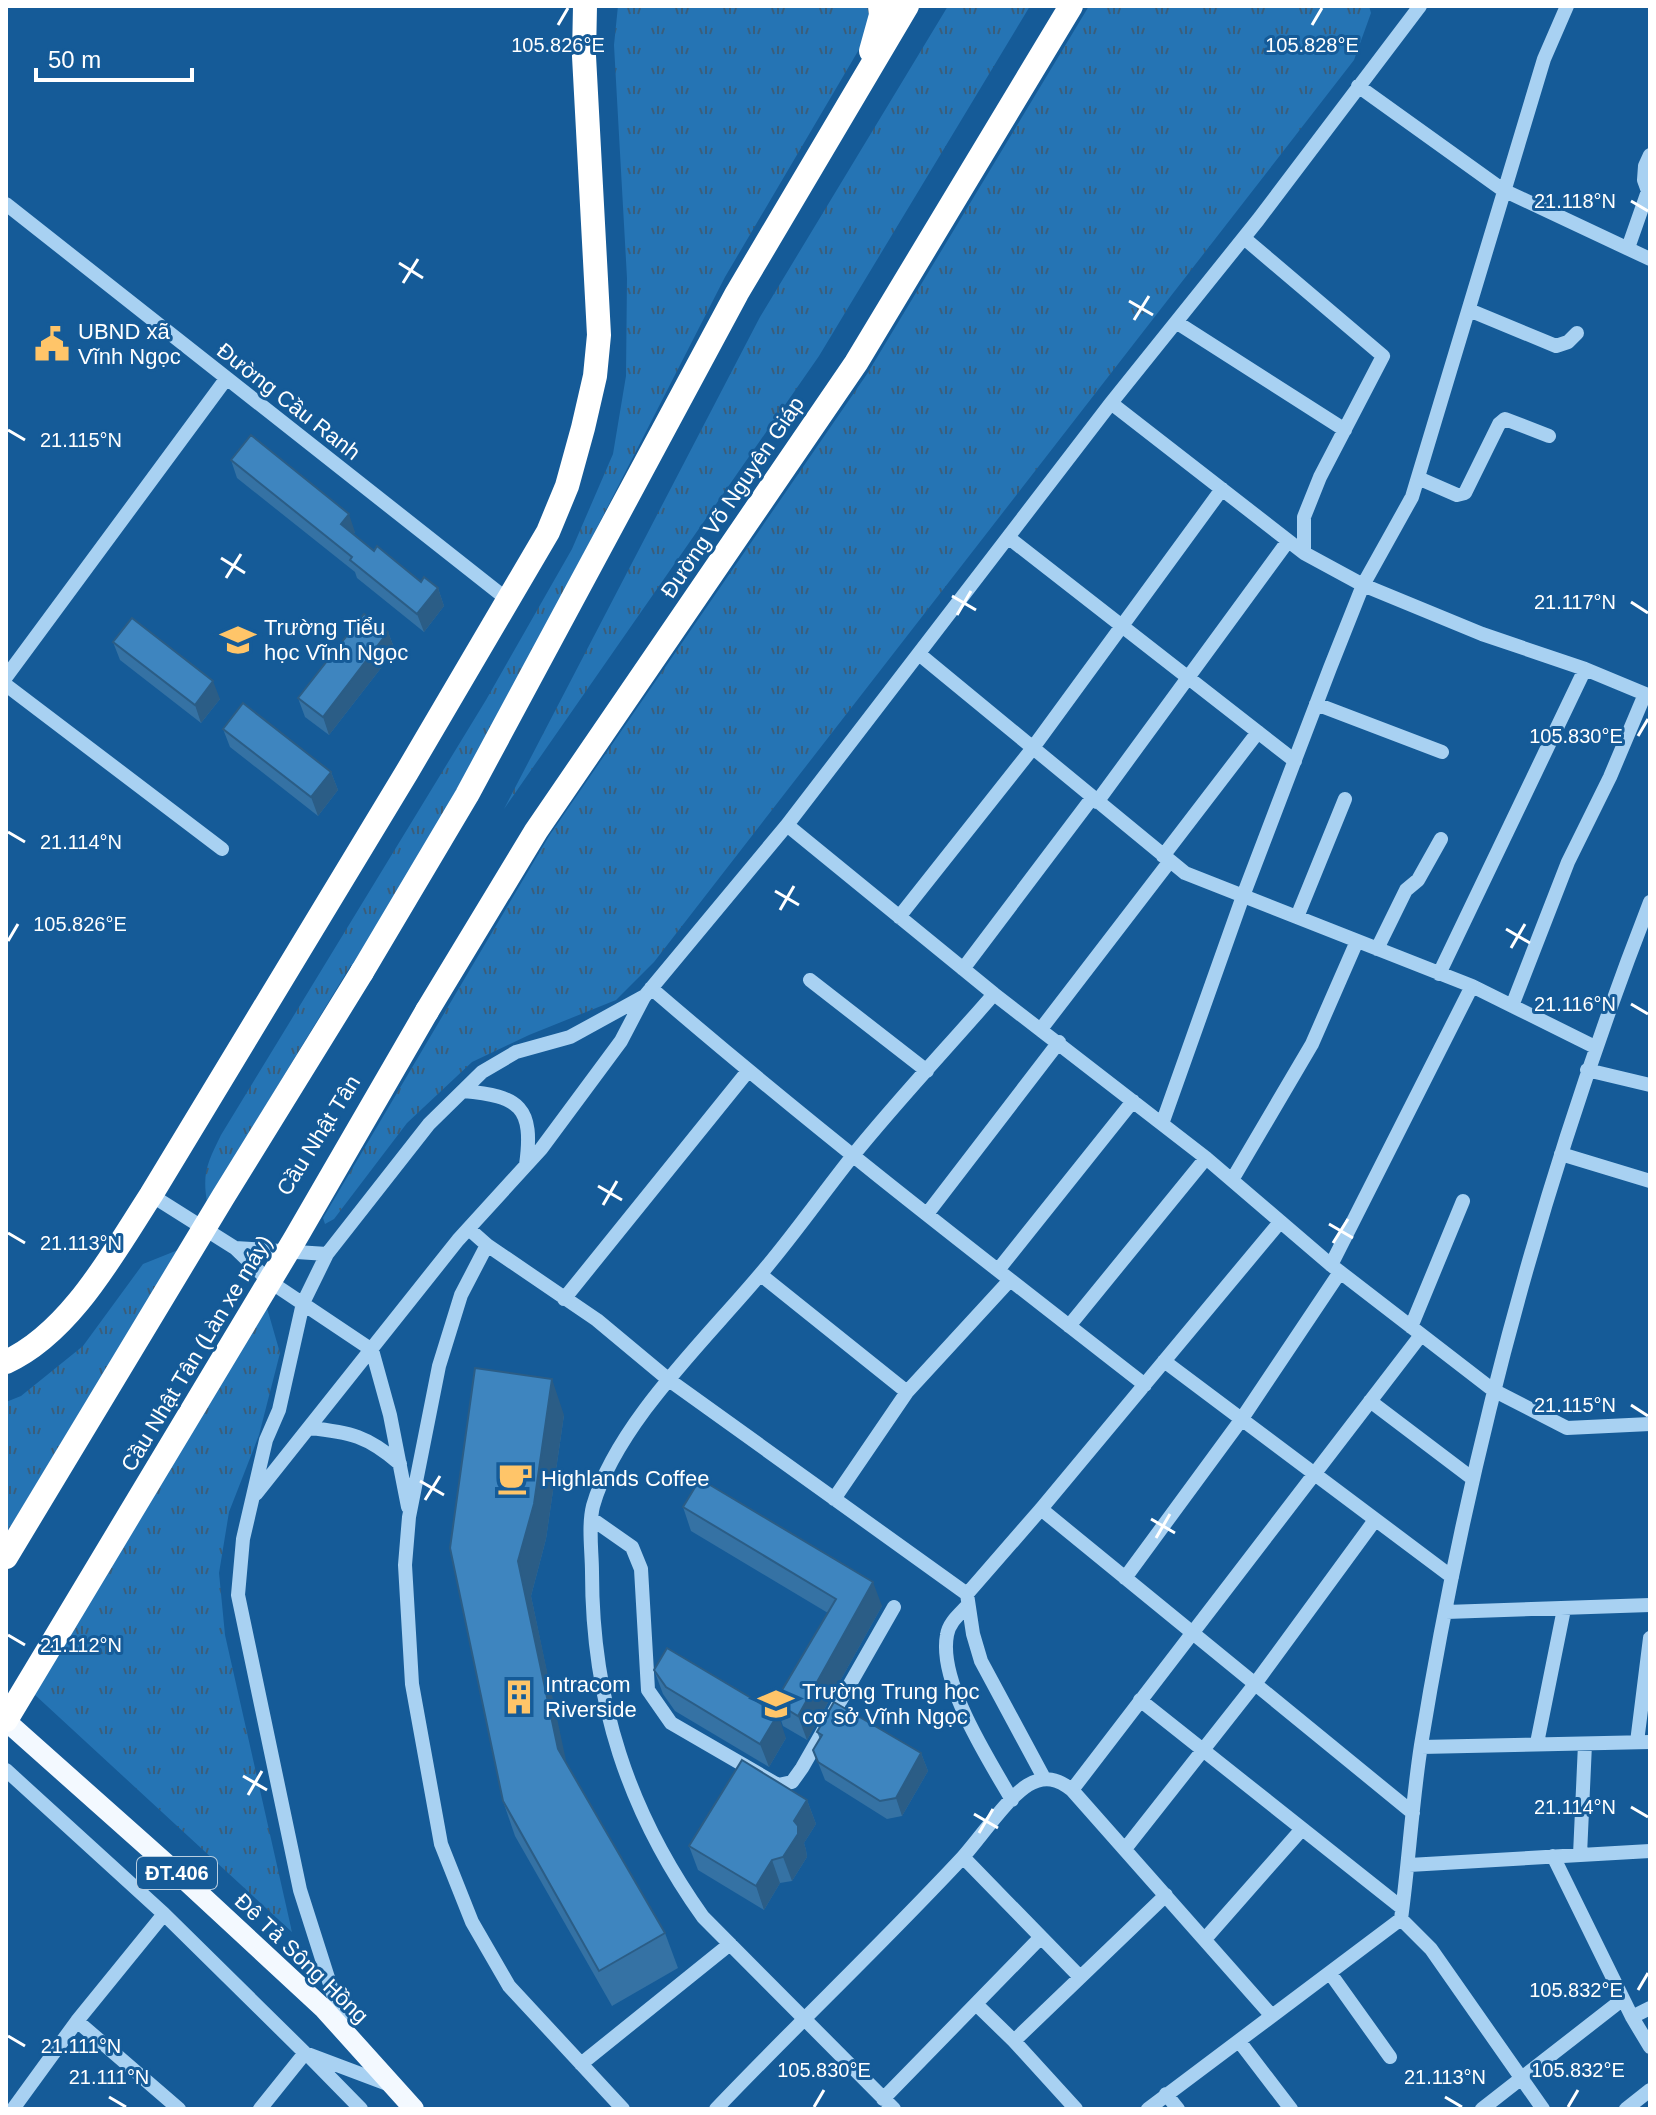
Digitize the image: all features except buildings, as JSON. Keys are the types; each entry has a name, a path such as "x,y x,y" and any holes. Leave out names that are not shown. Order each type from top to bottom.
{"highway":[{"path":"6,1362 56,1326 80,1298 151,1195 548,532 567,486 595,376 599,335 584,56 585,6"},
{"path":"803,180 870,54 881,15 880,6"},
{"path":"6,1557 467,795 737,293 907,6"},
{"name":"Đường Võ Nguyên Giáp","path":"427,1011 536,831 856,363 1071,6"},
{"path":"6,1536 214,1191 362,972"},
{"name":"Cầu Nhật Tân","path":"6,1699 286,1234 427,1011"},
{"name":"Cầu Nhật Tân (Làn xe máy)","path":"6,1721 295,1239 427,1011"}],"main road":[{"name":"Đê Tả Sông Hồng","path":"6,1721 187,1882 344,2030 412,2108"}],"street":[{"path":"256,1494 469,1229 541,1149 621,1041 648,992 787,825 1111,403 1244,238 1420,6"},
{"path":"1162,1124 1243,896 1363,585 1412,497 1544,59 1567,6"},
{"path":"1358,86 1503,190 1650,259"},
{"path":"1628,248 1648,191 1644,180 1650,155"},
{"name":"Đường Cầu Ranh","path":"6,204 508,600"},
{"path":"1244,238 1383,356 1320,477 1304,517 1304,553"},
{"path":"1469,310 1556,346 1568,342 1577,333"},
{"path":"1176,322 1345,430"},
{"path":"6,677 226,379"},
{"path":"1111,403 1304,553 1363,585 1482,634 1585,669 1648,695 1568,862 1512,1006"},
{"path":"1418,478 1457,495 1465,493 1499,424 1505,419 1549,436"},
{"path":"899,917 1032,749 1222,489"},
{"path":"1009,538 1295,761"},
{"path":"963,969 1095,800 1288,541"},
{"path":"919,654 1185,873 1472,986 1595,1047"},
{"path":"1439,974 1585,669"},
{"path":"6,685 222,849"},
{"path":"1316,704 1442,752"},
{"path":"1041,1029 1258,732"},
{"path":"1297,917 1345,799"},
{"path":"787,825 994,994 1206,1158 1336,1269 1493,1390 1567,1428 1650,1424"},
{"path":"1377,949 1406,890 1418,880 1441,839"},
{"path":"1148,2109 1330,1973 1402,1914 1421,1747 1452,1577 1493,1390 1587,1070 1650,902"},
{"path":"1232,1180 1312,1044 1357,941"},
{"path":"810,980 927,1071"},
{"path":"1125,1578 1241,1420 1336,1269 1472,986"},
{"path":"648,992 1145,1385"},
{"path":"344,2030 300,1890 238,1595 243,1539 256,1494 266,1440 279,1410 303,1303 327,1254 429,1124 482,1072 516,1052 570,1037 648,992"},
{"path":"994,994 853,1156 761,1275 669,1380 616,1452 592,1510 592,1615 601,1691 630,1786 646,1824 678,1882 703,1917 888,2104 976,2004 1041,1937"},
{"path":"927,1214 1059,1042"},
{"path":"1587,1070 1650,1085"},
{"path":"564,1299 748,1071"},
{"path":"463,1091 496,1094 515,1105 528,1121 526,1166"},
{"path":"998,1270 1133,1101"},
{"path":"1561,1154 1650,1181"},
{"path":"1069,1326 1206,1158"},
{"path":"151,1195 235,1248 269,1281 372,1350 390,1415 409,1517"},
{"path":"1072,1790 1370,1401 1416,1331 1463,1201"},
{"path":"1012,1800 979,1743 956,1694 947,1655 947,1633 968,1600 1041,1509 1280,1222"},
{"path":"469,1229 487,1245 597,1320 669,1380 968,1600 981,1661 1044,1778"},
{"path":"487,1245 461,1295 439,1366 409,1517 405,1565 412,1684 441,1844 472,1922 509,1986 623,2109"},
{"path":"235,1248 327,1254"},
{"path":"761,1275 907,1392"},
{"path":"834,1499 907,1392 1010,1280"},
{"path":"1164,1361 1452,1577"},
{"path":"1370,1401 1473,1479"},
{"path":"309,1428 347,1431 377,1444 400,1464"},
{"path":"1041,1509 1413,1813"},
{"path":"592,1519 632,1547 641,1569 648,1690 671,1723 778,1785 792,1782 802,1768 894,1607"},
{"path":"1125,1849 1255,1684 1375,1520"},
{"path":"1446,1612 1650,1605"},
{"path":"1537,1743 1564,1609"},
{"path":"1421,1747 1644,1742 1650,1638"},
{"path":"1140,1700 1302,1829 1402,1914 1431,1949 1543,2109"},
{"path":"1580,1855 1585,1744"},
{"path":"6,1770 164,1914 361,2109"},
{"path":"716,2109 963,1857 1012,1800 1027,1785 1044,1778 1061,1781 1072,1790 1272,2016"},
{"path":"1205,1939 1302,1829"},
{"path":"1409,1865 1650,1851"},
{"path":"1553,1856 1632,2017 1650,2047"},
{"path":"963,1857 1080,1977"},
{"path":"1014,2041 1166,1895"},
{"path":"13,2109 77,2021 164,1914"},
{"path":"581,2064 730,1944"},
{"path":"1330,1973 1390,2057"},
{"path":"1482,2109 1623,1999"},
{"path":"976,2004 1076,2109"},
{"path":"1632,2017 1650,2008"},
{"path":"77,2021 179,2109"},
{"path":"1239,2041 1291,2109"},
{"path":"305,2053 390,2085"},
{"path":"260,2109 305,2053"},
{"path":"1626,2109 1650,2090"},
{"path":"1166,2094 1178,2109"}],"green space":[{"path":"618,6 872,6 861,46 725,277 584,553 362,972 351,965 207,1202 207,1167 221,1135 486,700 572,549 613,454 626,376 627,278 614,45"},
{"path":"948,6 1030,6 819,356 504,809 760,317"},
{"path":"1089,6 1369,6 1371,13 1354,60 654,962 616,1000 472,1062 407,1123 334,1219 325,1224 323,1218 549,836 867,374"},
{"path":"178,1250 6,1534 6,1402 21,1396 83,1346 143,1264"},
{"path":"267,1308 280,1353 259,1435 229,1512 219,1573 225,1635 292,1932 34,1694"}],"place":[{"name":"UBND xã Vĩnh Ngọc","path":"52,344"},
{"name":"Trường Tiểu học Vĩnh Ngọc","path":"238,640"},
{"name":"Highlands Coffee","path":"515,1478"},
{"name":"Intracom Riverside","path":"519,1697"},
{"name":"Trường Trung học cơ sở Vĩnh Ngọc","path":"776,1704"}]}
